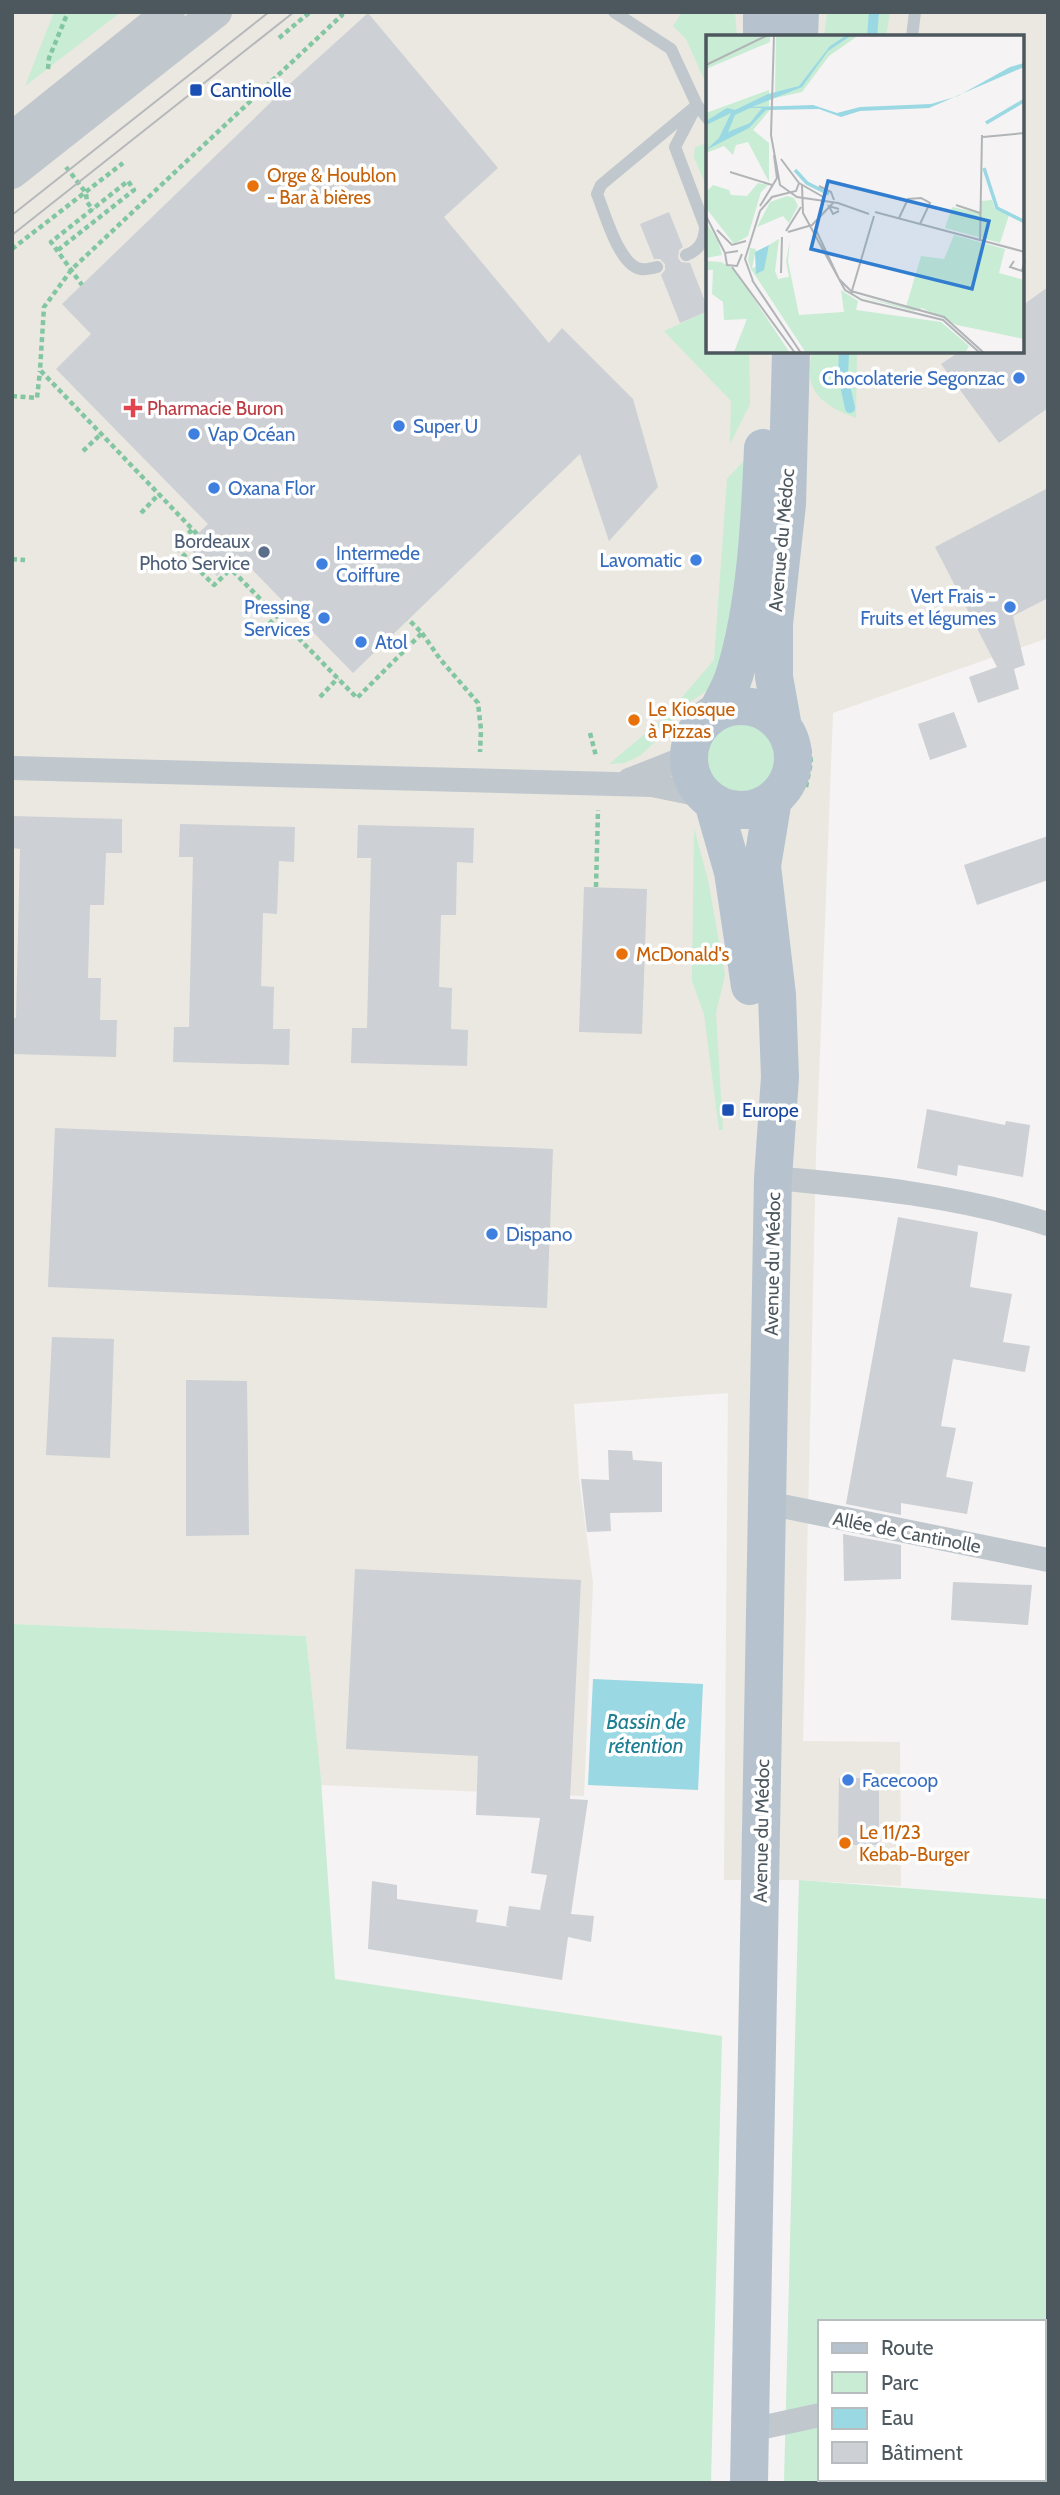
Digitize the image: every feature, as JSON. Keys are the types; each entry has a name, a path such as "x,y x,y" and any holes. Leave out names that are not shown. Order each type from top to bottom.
{"main road":[{"path":"762,12 762,35"},
{"path":"799,35 800,12"},
{"name":"Avenue du Médoc","path":"717,712 735,675 745,629 761,496 766,354"},
{"name":"Avenue du Médoc","path":"783,727 774,677 774,624 787,504 791,354"},
{"path":"730,707 753,707 773,716 783,727 789,736 793,753 792,770 785,787 773,799 759,807 743,810 727,808 709,799 691,771 693,738 702,723 717,712 730,707"},
{"name":"Avenue du Médoc","path":"709,799 736,885 749,976 763,1135 774,1178"},
{"name":"Avenue du Médoc","path":"749,2483 774,1178 780,1077 777,995 762,866 773,799"}],"street":[{"path":"12,138 169,12"},
{"path":"12,173 216,12"},
{"path":"607,783 633,779 690,756"},
{"path":"12,768 652,785 709,799"},
{"path":"774,1178 830,1183 998,1208 1048,1224"},
{"name":"Allée de Cantinolle","path":"767,1503 1048,1560"},
{"path":"750,2430 818,2415"}],"lane":[{"path":"614,12 629,16 671,49 697,105 706,116"},
{"path":"912,35 915,12"},
{"path":"686,255 700,246 705,237 705,226 675,147 697,105"},
{"path":"657,267 640,269 623,257 597,194 601,184 697,105"}],"path":[{"path":"52,79 47,72 49,58 68,12"},
{"path":"279,38 310,12"},
{"path":"12,396 37,398 44,307 72,269 342,15 342,12"},
{"path":"12,249 123,163"},
{"path":"58,250 134,190 128,181 51,242 82,285"},
{"path":"86,193 87,202 93,210"},
{"path":"40,370 197,534"},
{"path":"83,451 101,434"},
{"path":"141,513 159,494"},
{"path":"192,530 176,546 214,585 229,567 357,698 422,633"},
{"path":"12,559 25,560"},
{"path":"257,636 277,616"},
{"path":"408,619 478,703 480,755"},
{"path":"320,697 338,678"},
{"path":"583,758 596,759"}],"shaded area":[{"path":"12,12 1048,12 1048,638 833,713 816,1154 803,1741 900,1742 901,1886 799,1880 724,1880 728,1393 574,1404 579,1478 593,1583 584,1796 321,1785 306,1636 12,1624"}],"green space":[{"path":"54,12 121,12 25,86"},
{"path":"682,12 735,12 737,35 706,35 706,84 686,39 673,26"},
{"path":"827,12 890,12 886,35 824,35"},
{"path":"706,144 706,185 694,157 695,147"},
{"path":"706,312 706,354 749,354 750,404 730,444 731,401 664,331"},
{"path":"811,354 857,354 856,418 831,406 820,397 810,377"},
{"path":"750,454 726,658 708,690 690,702 641,755 625,763 609,764 664,718 714,660 727,479"},
{"path":"741,719 756,722 769,730 777,743 780,758 777,773 769,786 756,794 741,797 726,794 713,786 705,773 702,758 705,743 713,730 726,722"},
{"path":"694,828 708,880 725,975 716,1013 723,1130 719,1130 704,1014 692,981"},
{"path":"12,1624 306,1636 321,1780 335,1979 722,2036 711,2483 12,2483"},
{"path":"799,1880 1048,1899 1048,2483 784,2483"}],"water":[{"name":"Bassin de rétention","path":"593,1679 703,1684 698,1790 588,1785"}],"building":[{"path":"368,13 498,168 444,217 549,343 562,328 633,399 658,487 609,541 580,454 353,673 237,554 217,576 186,545 208,524 56,369 91,334 62,304 294,80"},
{"path":"669,212 683,247 679,250 678,258 681,262 690,263 706,304 706,312 680,323 661,275 665,264 660,259 654,259 640,224"},
{"path":"1048,287 1048,408 999,443 941,364 956,354 1025,354 1025,304"},
{"path":"1048,488 1048,598 1013,616 1025,665 1014,669 1019,689 978,703 969,677 997,667 935,547"},
{"path":"954,712 967,747 930,760 918,724"},
{"path":"12,816 122,819 122,853 106,853 104,905 90,905 88,978 101,978 100,1020 117,1020 116,1057 12,1054 12,1018 16,1018 20,849 12,848"},
{"path":"180,824 295,827 294,862 279,861 277,914 263,913 261,986 274,987 273,1029 290,1029 289,1065 173,1062 174,1027 189,1027 193,857 179,857"},
{"path":"358,825 474,828 473,863 457,862 456,915 441,915 439,987 452,988 451,1029 468,1030 467,1066 351,1063 352,1028 367,1028 371,858 357,858"},
{"path":"1048,836 1048,880 977,905 964,865"},
{"path":"584,887 647,889 642,1034 579,1032"},
{"path":"927,1109 1005,1125 1006,1121 1030,1125 1023,1177 958,1165 957,1176 917,1168"},
{"path":"55,1128 553,1149 547,1308 48,1287"},
{"path":"898,1217 978,1232 970,1287 1012,1294 1003,1342 1030,1346 1025,1372 953,1359 941,1426 956,1428 946,1477 973,1482 967,1514 901,1503 901,1515 846,1504"},
{"path":"52,1337 114,1339 110,1458 46,1455"},
{"path":"186,1380 247,1381 249,1535 186,1536"},
{"path":"608,1450 632,1451 633,1460 662,1462 662,1512 610,1513 611,1531 587,1532 581,1479 609,1480"},
{"path":"843,1534 901,1545 901,1579 844,1581"},
{"path":"355,1569 581,1580 570,1799 588,1800 571,1914 594,1916 591,1942 568,1937 562,1980 368,1949 372,1881 397,1885 397,1899 478,1910 476,1922 510,1927 506,1926 509,1906 540,1910 547,1875 531,1873 540,1818 476,1815 478,1756 346,1749"},
{"path":"953,1582 1032,1585 1028,1625 951,1620"},
{"path":"839,1778 879,1778 879,1845 838,1845"}],"waterway":[{"path":"872,35 874,12"},
{"path":"844,354 843,376 850,408"}],"tram line":[{"path":"12,215 269,12"},
{"path":"12,235 294,12"}],"place":[{"name":"Cantinolle","path":"196,90"},
{"name":"Orge & Houblon - Bar à bières","path":"253,186"},
{"name":"Chocolaterie Segonzac","path":"1019,378"},
{"name":"Pharmacie Buron","path":"133,408"},
{"name":"Super U","path":"399,426"},
{"name":"Vap Océan","path":"194,434"},
{"name":"Oxana Flor","path":"214,488"},
{"name":"Bordeaux Photo Service","path":"264,552"},
{"name":"Lavomatic","path":"696,560"},
{"name":"Intermede Coiffure","path":"322,564"},
{"name":"Vert Frais - Fruits et légumes","path":"1010,607"},
{"name":"Pressing Services","path":"324,618"},
{"name":"Atol","path":"361,642"},
{"name":"Le Kiosque à Pizzas","path":"634,720"},
{"name":"McDonald's","path":"622,954"},
{"name":"Europe","path":"728,1110"},
{"name":"Dispano","path":"492,1234"},
{"name":"Facecoop","path":"848,1780"},
{"name":"Le 11/23 Kebab-Burger","path":"845,1843"}]}
